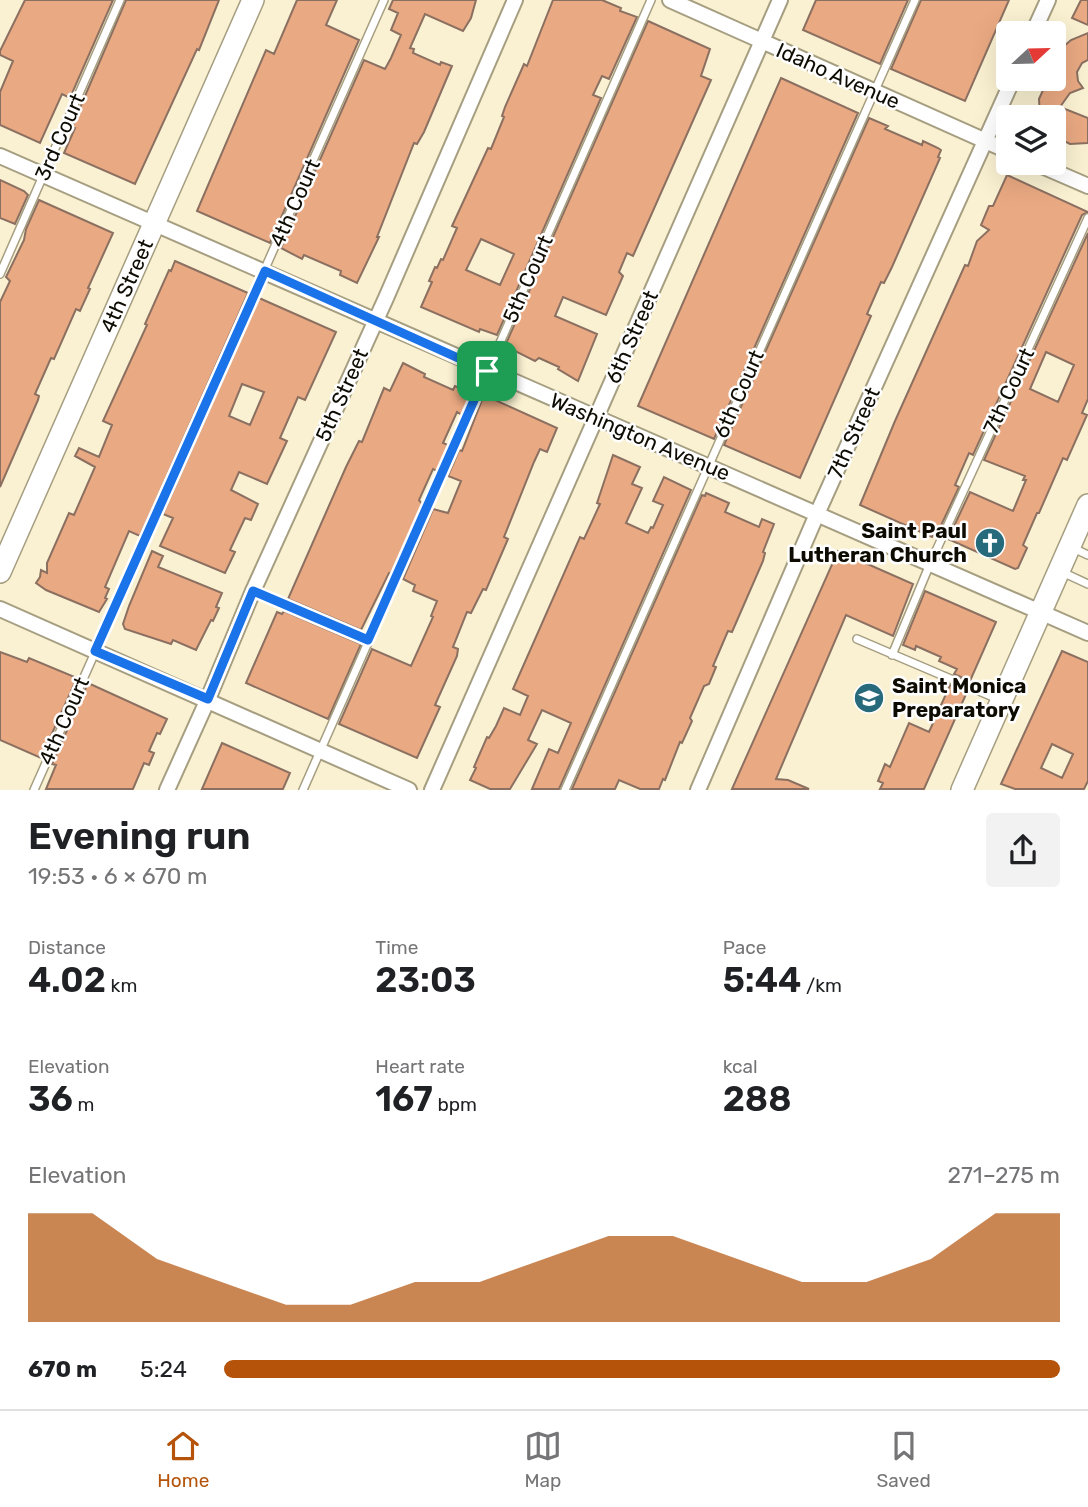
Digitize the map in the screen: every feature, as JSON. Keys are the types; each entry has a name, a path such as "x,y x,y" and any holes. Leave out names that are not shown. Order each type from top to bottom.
{"street":[{"name":"4th Street","path":"0,572 253,0"},
{"name":"5th Street","path":"167,789 515,0"},
{"name":"Idaho Avenue","path":"670,0 996,146"},
{"name":"6th Street","path":"432,789 780,0"},
{"path":"1038,21 1048,0"},
{"name":"7th Street","path":"698,789 817,514 1008,91"},
{"name":"Washington Avenue","path":"0,156 1088,634"},
{"path":"1063,175 1088,186"},
{"path":"962,789 1058,570 1079,550 1088,505"},
{"path":"0,609 409,789"}],"lane":[{"name":"3rd Court","path":"0,274 120,0"},
{"name":"4th Court","path":"34,789 384,0"},
{"name":"5th Court","path":"303,789 651,0"},
{"name":"6th Court","path":"565,789 915,0"},
{"name":"7th Court","path":"892,654 930,564 1088,218"},
{"path":"1058,570 1088,584"},
{"path":"253,591 368,640"},
{"path":"857,639 1001,701"}],"building":[{"path":"25,0 113,0 70,98 62,94 40,143 0,125 0,92 13,61 0,55 0,51"},
{"path":"126,0 219,0 199,50 197,49 135,184 64,153 75,128 72,127"},
{"path":"297,0 337,0 326,25 359,40 270,243 197,211 266,50 274,54"},
{"path":"393,0 476,0 471,18 463,31 425,14 410,48 414,49 413,53 440,65 441,62 452,66 424,132 417,144 414,143 379,237 357,283 340,275 341,271 304,255 302,259 281,248 364,60 385,69 391,58 401,35 391,30 398,13 389,9"},
{"path":"553,0 602,0 637,17 609,79 602,76 593,95 601,98 497,335 480,329 479,332 421,307 432,282 429,281 435,267 443,260 457,228 452,226 488,148 491,149 504,117 505,107 524,64 527,66","holes":["481,239 514,254 500,285 466,270"]},
{"path":"816,0 908,0 880,64 803,30"},
{"path":"921,0 1009,0 1000,21 996,21 996,30 965,101 891,69"},
{"path":"1081,0 1088,0 1088,25 1072,18"},
{"path":"648,21 710,49 701,76 711,80 633,256 627,253 619,272 623,276 606,315 563,297 555,316 597,334 578,381 558,369 559,367 539,358 535,361 505,346"},
{"path":"1088,33 1088,60 1082,63 1077,72 1078,81 1083,88 1070,93 1061,105 1039,105 1043,91 1066,91 1066,44"},
{"path":"781,78 858,113 714,439 638,406"},
{"path":"1066,109 1088,118 1088,143 1066,142"},
{"path":"869,118 888,126 885,129 922,145 923,141 938,148 941,150 938,157 940,158 892,267 884,283 881,282 867,314 871,316 800,478 724,445"},
{"path":"1007,175 1088,212 1082,215 973,455 969,453 955,485 959,487 937,534 934,533 932,537 860,505 965,265 968,266 977,241 989,230 981,225 989,206 993,206"},
{"path":"0,180 28,195 15,224 0,218"},
{"path":"39,200 113,233 80,311 76,309 54,359 51,358 35,394 39,396 38,400 0,487 0,302 10,281 6,277"},
{"path":"1088,233 1088,399 1082,413 1087,415 1067,460 1063,458 1037,513 1023,545 1027,548 1018,568 1015,569 948,539 970,492 1013,511 1026,480 1023,480 1025,476 984,460","holes":["1046,352 1074,365 1058,402 1030,389"]},
{"path":"175,261 248,293 140,536 129,531 105,587 109,589 105,598 107,599 99,612 46,590 36,583 41,570 47,573 47,563 69,513 74,515 95,467 75,456 79,448 99,457 112,425 103,421"},
{"path":"259,298 336,332 305,400 298,397 280,438 287,441 267,484 239,472 231,490 258,504 251,520 245,518 230,550 235,552 225,573 160,546 173,518 163,514","holes":["242,384 264,392 250,425 229,416"]},
{"path":"403,363 425,374 424,377 453,390 455,386 471,393 462,415 457,412 443,443 448,445 437,471 433,469 419,500 422,504 391,574 389,573 361,630 288,599 346,467 359,441 362,442 384,388 390,391"},
{"path":"484,395 557,428 547,452 540,449 534,462 504,537 508,539 486,590 483,589 471,613 467,612 453,647 458,649 457,656 435,705 440,707 417,758 339,724 372,649 411,666 433,617 431,616 437,601 413,591 415,585 403,579 433,509 448,513 461,481 448,476 459,450 462,451"},
{"path":"613,455 640,467 632,484 642,488 626,523 648,533 663,505 653,501 664,477 691,490 559,789 532,789 549,749 558,753 571,723 542,710 528,740 537,744 510,789 490,789 470,780 476,768 474,767 504,708 520,715 528,696 513,689 580,537 584,539 600,504 597,503"},
{"path":"706,493 729,503 725,512 759,527 762,519 774,524 763,552 763,561 732,632 728,631 713,666 716,667 709,684 704,686 690,718 692,721 659,789 640,789 619,780 615,789 572,789 702,495 705,496"},
{"path":"152,551 163,556 158,567 222,593 216,607 219,608 196,650 173,640 171,644 125,629 123,624 129,606"},
{"path":"838,551 913,584 893,636 846,615 776,779 788,780 809,789 732,789"},
{"path":"925,591 996,622 970,681 954,674 957,669 939,661 941,657 916,646 915,650 903,645"},
{"path":"284,611 361,644 328,719 246,683 277,612 282,614"},
{"path":"1062,651 1088,662 1088,781 1084,789 1015,789 1001,784","holes":["1052,744 1073,754 1062,778 1041,768"]},
{"path":"0,652 27,662 29,658 77,678 41,758 0,740"},
{"path":"88,683 167,719 149,751 154,753 149,765 144,763 133,789 46,789 56,765 52,764"},
{"path":"950,685 967,692 924,789 880,789 883,783 878,781 885,764 890,767 909,723 929,732"},
{"path":"222,743 290,773 283,789 202,789"}],"place":[{"name":"Saint Paul Lutheran Church","path":"990,543"},
{"name":"Saint Monica Preparatory","path":"869,698"}],"route":[{"path":"265,271 487,371 368,640 253,591 208,699 95,651 265,271"}]}
